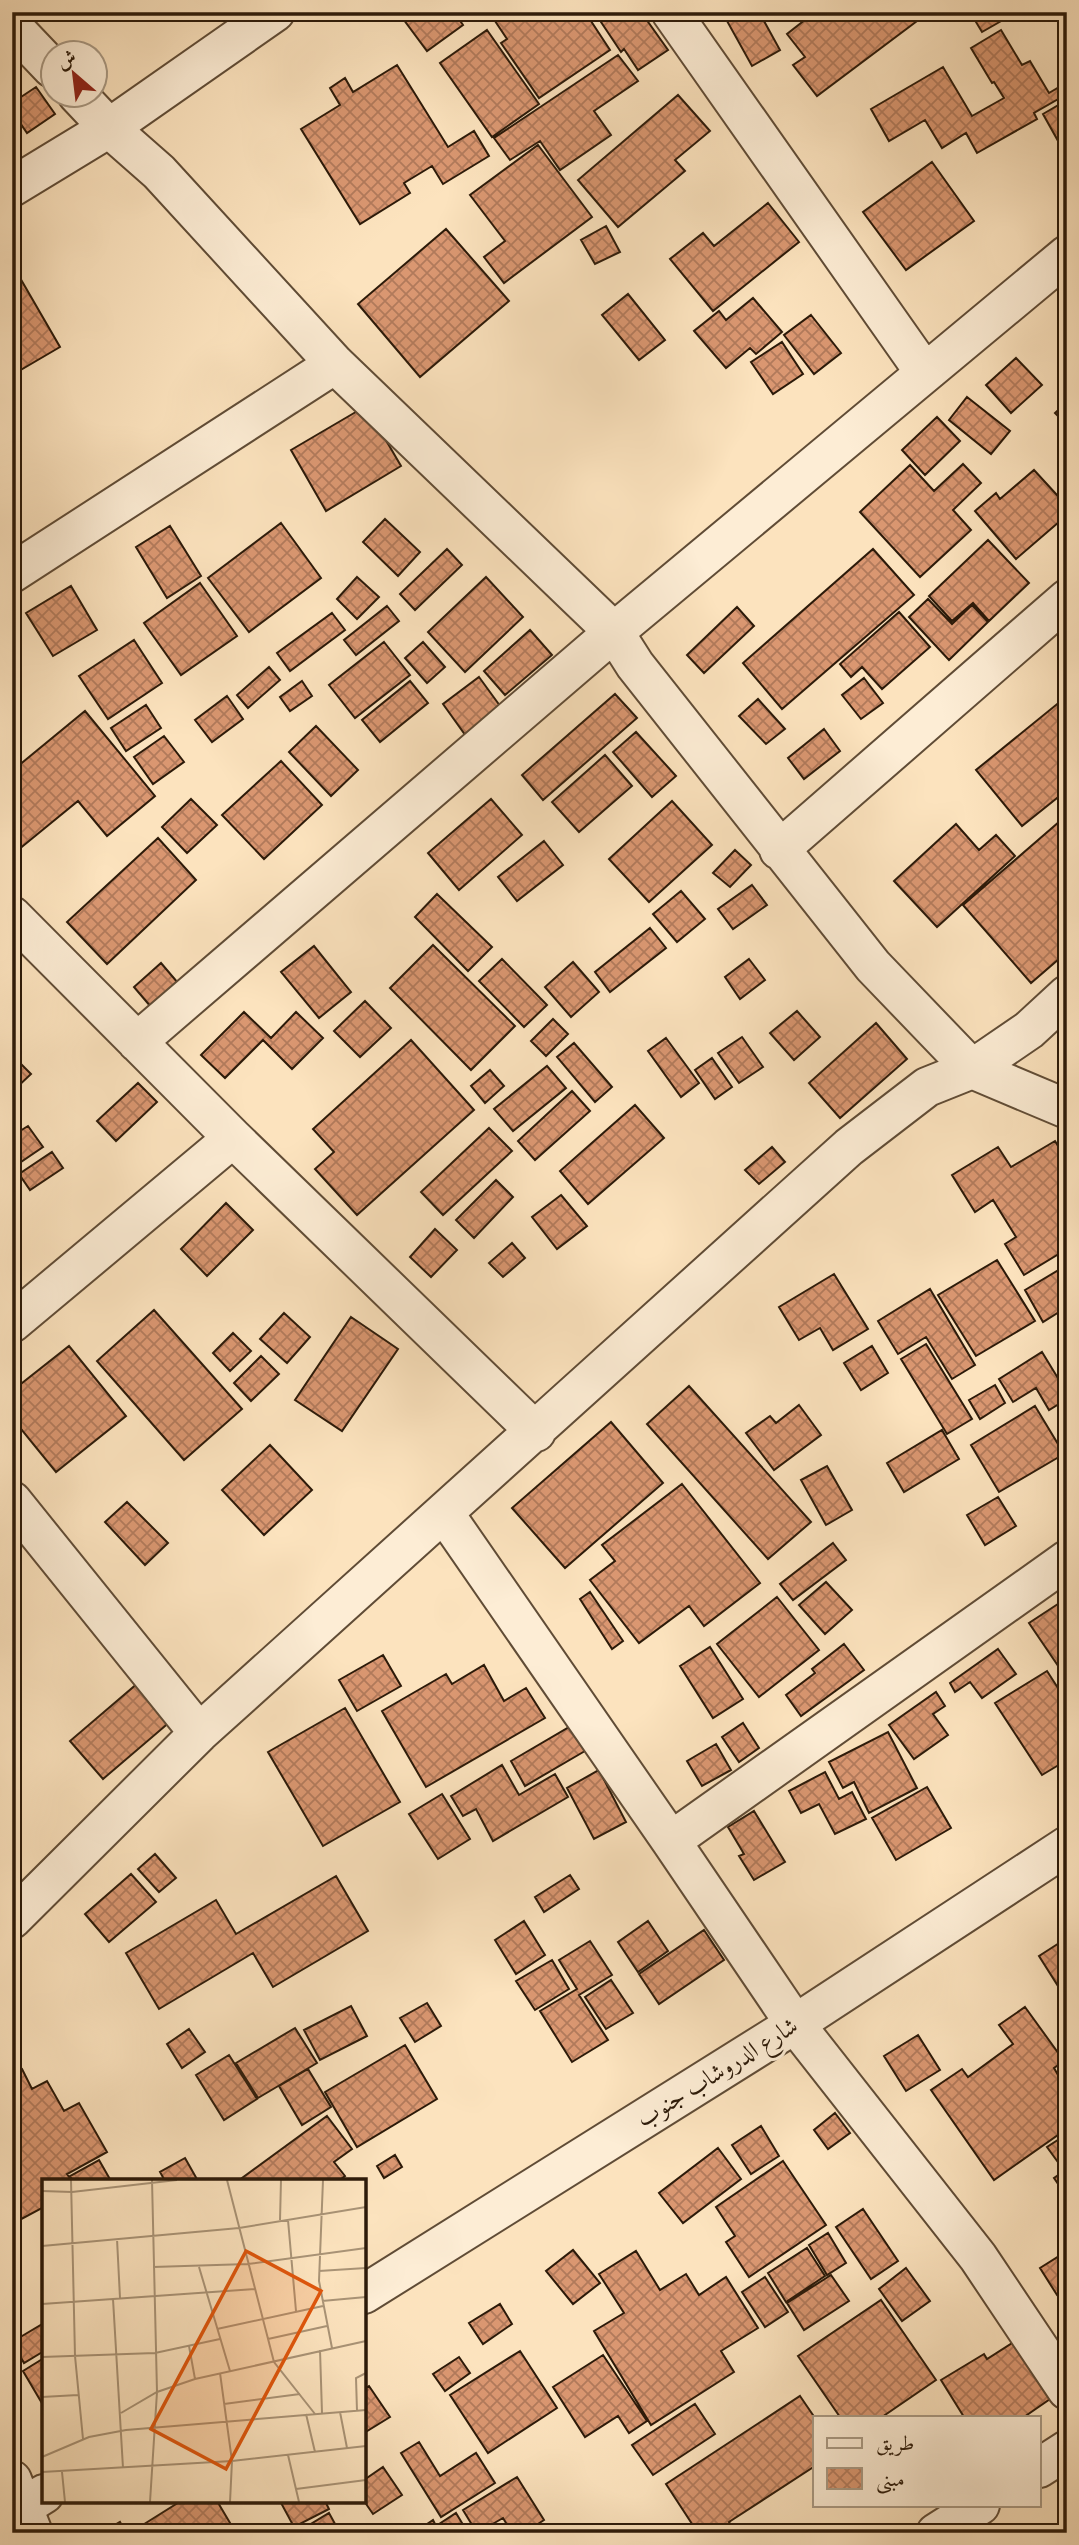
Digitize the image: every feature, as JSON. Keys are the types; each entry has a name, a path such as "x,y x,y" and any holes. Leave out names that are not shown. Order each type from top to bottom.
{"street":[{"path":"12,187 109,128 275,12"},
{"path":"671,12 925,373"},
{"path":"12,26 38,53"},
{"path":"90,108 159,172 335,364 614,632 635,665 873,966 972,1069 1067,1109"},
{"path":"137,1042 614,632 1067,255"},
{"path":"12,573 335,364"},
{"path":"779,849 1067,599"},
{"path":"12,916 233,1138 536,1432"},
{"path":"12,1919 199,1733 849,1147 928,1087 972,1069 1029,1030 1067,995"},
{"path":"12,1323 233,1138"},
{"path":"12,1501 199,1733"},
{"path":"444,1513 795,2024 978,2258 1067,2390"},
{"path":"671,1841 1067,1560"},
{"name":"شارع الدروشاب جنوب","path":"366,2293 795,2024 1067,1846"},
{"path":"1040,2467 1067,2450"},
{"path":"936,2533 978,2506"}],"building":[{"path":"398,12 454,12 463,25 427,51"},
{"path":"489,12 585,12 610,50 539,98 501,43 507,39"},
{"path":"615,12 641,12 668,50 638,70 624,49 621,52 601,22"},
{"path":"743,12 759,12 780,50 752,66 727,21"},
{"path":"815,12 929,12 817,96 793,65 805,57 787,34"},
{"path":"970,12 1017,12 982,32"},
{"path":"487,30 539,104 492,137 440,63"},
{"path":"1001,30 1022,65 1030,61 1049,93 1066,83 1067,94 1034,113 1037,119 977,153 966,133 942,148 925,120 889,141 871,109 943,67 972,116 1004,98 971,48"},
{"path":"618,55 638,81 594,111 611,135 560,170 540,141 510,160 494,138"},
{"path":"397,65 448,147 474,131 489,156 443,184 432,166 404,183 410,193 360,224 301,129 340,105 330,88 345,78 353,92"},
{"path":"36,87 38,108 51,108 55,114 27,133 12,111 12,103"},
{"path":"678,95 710,131 675,160 685,171 618,227 578,180"},
{"path":"1067,100 1067,145 1062,148 1043,114"},
{"path":"538,145 592,217 504,283 484,257 505,241 470,195"},
{"path":"932,162 974,221 906,270 863,212"},
{"path":"768,203 799,242 713,311 670,259 703,233 714,246"},
{"path":"606,226 620,252 595,264 581,240"},
{"path":"446,229 509,301 420,377 358,304"},
{"path":"12,264 60,347 12,375"},
{"path":"628,294 665,340 639,360 602,315"},
{"path":"753,298 782,332 756,354 750,348 726,368 694,331 719,311 726,320"},
{"path":"811,315 841,353 814,374 784,335"},
{"path":"782,342 803,374 773,394 751,362"},
{"path":"1016,358 1042,385 1011,413 986,385"},
{"path":"967,397 1010,431 991,454 949,420"},
{"path":"1067,402 1067,425 1055,413"},
{"path":"366,406 401,466 326,511 291,450"},
{"path":"937,417 960,441 925,475 902,450"},
{"path":"963,464 981,483 953,510 971,530 920,577 860,512 910,465 934,491"},
{"path":"1034,470 1067,506 1067,515 1016,559 975,511 996,493 1000,499"},
{"path":"385,519 420,552 398,576 363,542"},
{"path":"281,523 321,578 249,632 208,578"},
{"path":"170,526 201,576 167,598 136,547"},
{"path":"988,540 1029,583 989,621 973,603 952,621 929,596"},
{"path":"447,549 462,565 415,610 400,594"},
{"path":"873,549 914,595 782,709 743,663"},
{"path":"357,577 379,597 357,619 337,599"},
{"path":"486,577 523,617 465,672 428,632"},
{"path":"200,583 237,636 181,675 144,623"},
{"path":"71,586 97,630 53,656 26,613"},
{"path":"928,599 952,624 972,605 988,622 949,660 909,617"},
{"path":"387,606 399,621 356,655 344,640"},
{"path":"737,607 754,626 704,673 687,655"},
{"path":"899,612 930,647 882,689 862,667 851,677 840,664"},
{"path":"332,613 345,630 290,671 277,653"},
{"path":"530,630 552,655 505,695 484,671"},
{"path":"134,640 162,683 108,719 79,676"},
{"path":"384,642 410,675 355,718 329,685"},
{"path":"423,642 445,667 427,683 405,658"},
{"path":"269,667 280,680 248,708 237,695"},
{"path":"479,677 503,710 466,736 443,704"},
{"path":"864,678 883,703 861,719 842,695"},
{"path":"302,681 312,696 290,711 280,697"},
{"path":"410,681 428,703 380,742 362,720"},
{"path":"615,694 637,718 543,800 522,775"},
{"path":"227,696 243,719 212,742 195,720"},
{"path":"1067,696 1067,790 1022,826 976,770"},
{"path":"758,699 785,729 766,744 739,716"},
{"path":"146,705 161,728 126,751 111,728"},
{"path":"85,711 155,796 107,836 78,801 12,855 12,771"},
{"path":"316,726 358,770 331,796 289,752"},
{"path":"824,729 840,751 804,779 788,758"},
{"path":"636,732 676,776 652,797 613,752"},
{"path":"164,736 184,762 153,784 134,757"},
{"path":"605,755 632,786 579,832 552,802"},
{"path":"281,761 322,805 264,859 222,815"},
{"path":"191,799 217,825 187,853 162,827"},
{"path":"491,799 522,835 459,890 428,853"},
{"path":"672,801 712,845 649,902 609,859"},
{"path":"1067,815 1067,952 1031,983 963,905"},
{"path":"956,824 979,850 996,835 1015,856 937,927 894,881"},
{"path":"158,838 196,880 107,964 67,922"},
{"path":"544,841 563,865 517,901 498,877"},
{"path":"735,850 751,865 730,887 713,873"},
{"path":"752,885 767,905 733,929 718,909"},
{"path":"681,891 705,919 677,942 653,914"},
{"path":"437,894 492,947 468,971 415,917"},
{"path":"650,928 666,948 610,992 595,972"},
{"path":"433,945 515,1026 471,1070 390,988"},
{"path":"314,946 351,992 319,1018 281,972"},
{"path":"502,959 547,1005 524,1027 479,981"},
{"path":"749,959 765,980 740,999 725,977"},
{"path":"573,962 599,992 571,1017 545,987"},
{"path":"161,963 178,983 151,1007 134,987"},
{"path":"365,1001 391,1028 360,1057 334,1031"},
{"path":"797,1011 820,1037 794,1060 770,1033"},
{"path":"244,1012 271,1038 296,1012 323,1038 292,1069 263,1040 225,1078 201,1055"},
{"path":"553,1019 568,1034 546,1056 531,1041"},
{"path":"876,1023 907,1059 840,1118 809,1083"},
{"path":"742,1037 763,1067 739,1083 718,1053"},
{"path":"666,1038 699,1083 681,1097 648,1051"},
{"path":"411,1040 474,1110 357,1215 315,1169 334,1152 313,1129"},
{"path":"574,1043 612,1087 595,1102 557,1057"},
{"path":"12,1055 31,1074 12,1092"},
{"path":"712,1058 732,1087 715,1099 695,1070"},
{"path":"547,1066 566,1088 513,1131 494,1109"},
{"path":"490,1070 504,1086 485,1103 471,1086"},
{"path":"138,1083 157,1102 116,1141 97,1121"},
{"path":"572,1091 590,1111 535,1160 518,1141"},
{"path":"635,1105 664,1138 588,1204 560,1171"},
{"path":"28,1126 43,1147 12,1168 12,1136"},
{"path":"489,1128 512,1151 443,1215 421,1192"},
{"path":"1055,1141 1067,1161 1067,1249 1024,1275 1005,1244 1016,1237 993,1200 975,1212 952,1175 998,1147 1011,1167"},
{"path":"772,1147 785,1162 759,1184 745,1170"},
{"path":"52,1152 63,1168 30,1190 19,1174"},
{"path":"496,1180 513,1197 474,1238 456,1220"},
{"path":"561,1195 587,1226 557,1249 532,1217"},
{"path":"226,1203 253,1230 207,1276 181,1249"},
{"path":"435,1229 457,1250 431,1277 410,1257"},
{"path":"512,1243 525,1258 503,1277 489,1263"},
{"path":"997,1260 1035,1321 976,1356 938,1295"},
{"path":"1067,1265 1067,1307 1043,1322 1025,1290"},
{"path":"834,1274 868,1329 833,1350 820,1328 799,1340 779,1307"},
{"path":"930,1289 975,1365 952,1379 926,1337 898,1354 878,1321"},
{"path":"154,1310 242,1409 184,1460 97,1361"},
{"path":"284,1313 310,1337 287,1363 260,1339"},
{"path":"351,1317 398,1349 342,1431 295,1400"},
{"path":"233,1333 251,1351 230,1371 213,1353"},
{"path":"926,1344 972,1419 947,1434 901,1359"},
{"path":"69,1346 126,1416 56,1472 12,1418 12,1391"},
{"path":"872,1346 888,1373 861,1390 844,1363"},
{"path":"1042,1352 1067,1393 1067,1399 1049,1410 1036,1388 1013,1402 999,1379"},
{"path":"261,1356 279,1374 251,1401 234,1383"},
{"path":"995,1385 1005,1403 980,1419 969,1400"},
{"path":"689,1386 811,1522 768,1559 647,1424"},
{"path":"799,1405 821,1435 774,1470 746,1433 770,1416 776,1423"},
{"path":"1035,1406 1064,1454 999,1492 971,1445"},
{"path":"611,1422 663,1483 565,1568 512,1508"},
{"path":"942,1430 959,1459 904,1492 887,1463"},
{"path":"270,1445 312,1490 264,1535 222,1490"},
{"path":"827,1466 852,1510 826,1525 801,1480"},
{"path":"682,1484 760,1583 704,1626 689,1606 639,1643 590,1580 615,1561 602,1545"},
{"path":"998,1497 1016,1526 985,1545 967,1515"},
{"path":"127,1502 168,1543 145,1565 105,1522"},
{"path":"833,1543 846,1560 793,1600 780,1584"},
{"path":"826,1582 852,1610 825,1634 799,1605"},
{"path":"590,1592 623,1641 612,1649 580,1599"},
{"path":"777,1597 819,1650 759,1697 717,1644"},
{"path":"1067,1598 1067,1679 1029,1623"},
{"path":"844,1644 864,1670 801,1716 786,1695 815,1673 812,1669"},
{"path":"710,1647 743,1699 713,1718 680,1666"},
{"path":"998,1649 1016,1674 982,1698 970,1682 955,1692 950,1683"},
{"path":"383,1655 401,1686 357,1711 339,1680"},
{"path":"484,1665 504,1701 526,1688 545,1718 426,1787 382,1711 446,1674 452,1684"},
{"path":"1047,1671 1067,1702 1067,1760 1042,1775 995,1703"},
{"path":"145,1677 178,1715 103,1779 70,1741"},
{"path":"936,1692 945,1706 933,1714 948,1735 914,1759 889,1725"},
{"path":"345,1708 400,1802 323,1846 268,1752"},
{"path":"743,1723 759,1748 739,1762 722,1737"},
{"path":"571,1726 585,1751 525,1786 511,1761"},
{"path":"888,1732 917,1788 869,1813 854,1782 843,1788 829,1762"},
{"path":"716,1744 731,1770 702,1786 687,1761"},
{"path":"502,1765 519,1795 555,1774 568,1797 493,1841 476,1809 463,1816 451,1796"},
{"path":"599,1770 626,1822 594,1839 567,1788"},
{"path":"825,1772 839,1799 852,1792 866,1819 835,1834 819,1804 801,1813 789,1791"},
{"path":"927,1787 951,1828 896,1860 872,1818"},
{"path":"442,1794 470,1839 438,1859 409,1814"},
{"path":"754,1811 785,1862 754,1880 739,1856 744,1854 728,1827"},
{"path":"155,1854 176,1878 159,1892 138,1869"},
{"path":"131,1874 156,1902 109,1942 85,1914"},
{"path":"570,1875 579,1889 544,1912 535,1897"},
{"path":"336,1876 368,1931 273,1987 253,1953 159,2009 126,1953 216,1900 236,1934"},
{"path":"524,1921 545,1955 516,1974 495,1940"},
{"path":"648,1921 668,1951 638,1972 618,1942"},
{"path":"704,1930 724,1960 659,2004 639,1974"},
{"path":"1067,1938 1067,1980 1058,1986 1039,1956"},
{"path":"590,1941 612,1975 579,1995 608,2040 572,2062 540,2011 577,1989 559,1960"},
{"path":"552,1960 569,1989 535,2010 516,1981"},
{"path":"611,1980 633,2013 606,2029 585,1997"},
{"path":"427,2003 441,2026 415,2042 400,2018"},
{"path":"351,2006 367,2036 320,2060 304,2030"},
{"path":"1025,2007 1064,2061 1054,2068 1058,2075 1063,2071 1067,2076 1067,2116 1059,2122 1065,2130 994,2180 931,2090 962,2069 968,2077 1013,2044 999,2025"},
{"path":"295,2028 317,2063 258,2098 236,2063"},
{"path":"189,2029 205,2052 182,2068 167,2044"},
{"path":"918,2035 940,2070 906,2091 884,2056"},
{"path":"405,2045 437,2099 357,2147 325,2092"},
{"path":"229,2055 257,2099 224,2120 196,2075"},
{"path":"22,2069 32,2089 47,2081 64,2111 79,2103 107,2152 67,2174 71,2179 42,2179 42,2208 12,2224 12,2074"},
{"path":"308,2069 331,2107 302,2125 279,2086"},
{"path":"835,2113 850,2133 828,2149 814,2130"},
{"path":"327,2116 352,2149 334,2162 345,2176 341,2179 242,2178"},
{"path":"761,2126 779,2156 751,2174 732,2145"},
{"path":"1067,2134 1067,2161 1060,2165 1047,2147"},
{"path":"718,2148 741,2179 683,2223 659,2193"},
{"path":"395,2155 402,2167 384,2178 377,2166"},
{"path":"185,2158 197,2179 164,2179 160,2172"},
{"path":"99,2160 110,2179 72,2179 70,2176"},
{"path":"783,2161 826,2225 749,2277 726,2242 735,2236 716,2207"},
{"path":"1067,2169 1067,2197 1054,2178"},
{"path":"863,2209 898,2261 871,2279 836,2227"},
{"path":"828,2233 846,2263 827,2275 809,2245"},
{"path":"807,2248 825,2276 786,2302 768,2273"},
{"path":"573,2250 600,2283 573,2304 546,2271"},
{"path":"636,2251 660,2290 686,2274 699,2295 726,2277 758,2328 721,2351 734,2372 651,2425 594,2331 624,2313 599,2274"},
{"path":"1064,2253 1067,2258 1067,2289 1057,2295 1040,2268"},
{"path":"906,2268 930,2301 902,2321 879,2289"},
{"path":"831,2275 849,2301 804,2330 787,2303"},
{"path":"765,2277 788,2312 765,2327 742,2292"},
{"path":"881,2300 936,2380 883,2416 839,2416 798,2356"},
{"path":"500,2304 512,2324 483,2344 469,2323"},
{"path":"42,2324 42,2352 24,2363 12,2342"},
{"path":"1017,2340 1053,2397 1025,2416 963,2416 941,2380 984,2354 987,2359"},
{"path":"520,2351 557,2408 488,2453 450,2395"},
{"path":"603,2355 647,2421 629,2433 618,2416 585,2437 553,2387"},
{"path":"459,2357 470,2373 445,2391 433,2374"},
{"path":"42,2359 42,2403 23,2371"},
{"path":"369,2386 390,2417 366,2432 366,2388"},
{"path":"800,2396 814,2416 813,2467 729,2522 736,2533 698,2533 666,2484"},
{"path":"695,2404 715,2434 653,2475 632,2445"},
{"path":"419,2442 440,2476 476,2453 495,2483 441,2517 401,2453"},
{"path":"383,2467 402,2495 373,2514 365,2503 366,2479"},
{"path":"517,2477 544,2520 524,2533 512,2533 503,2518 477,2533 463,2510"},
{"path":"178,2503 218,2503 236,2533 134,2533 133,2531"},
{"path":"281,2503 326,2503 329,2509 294,2527"},
{"path":"329,2513 340,2533 296,2533"},
{"path":"456,2513 468,2533 414,2533 433,2520 436,2526"},
{"path":"120,2522 126,2533 101,2533"}]}
